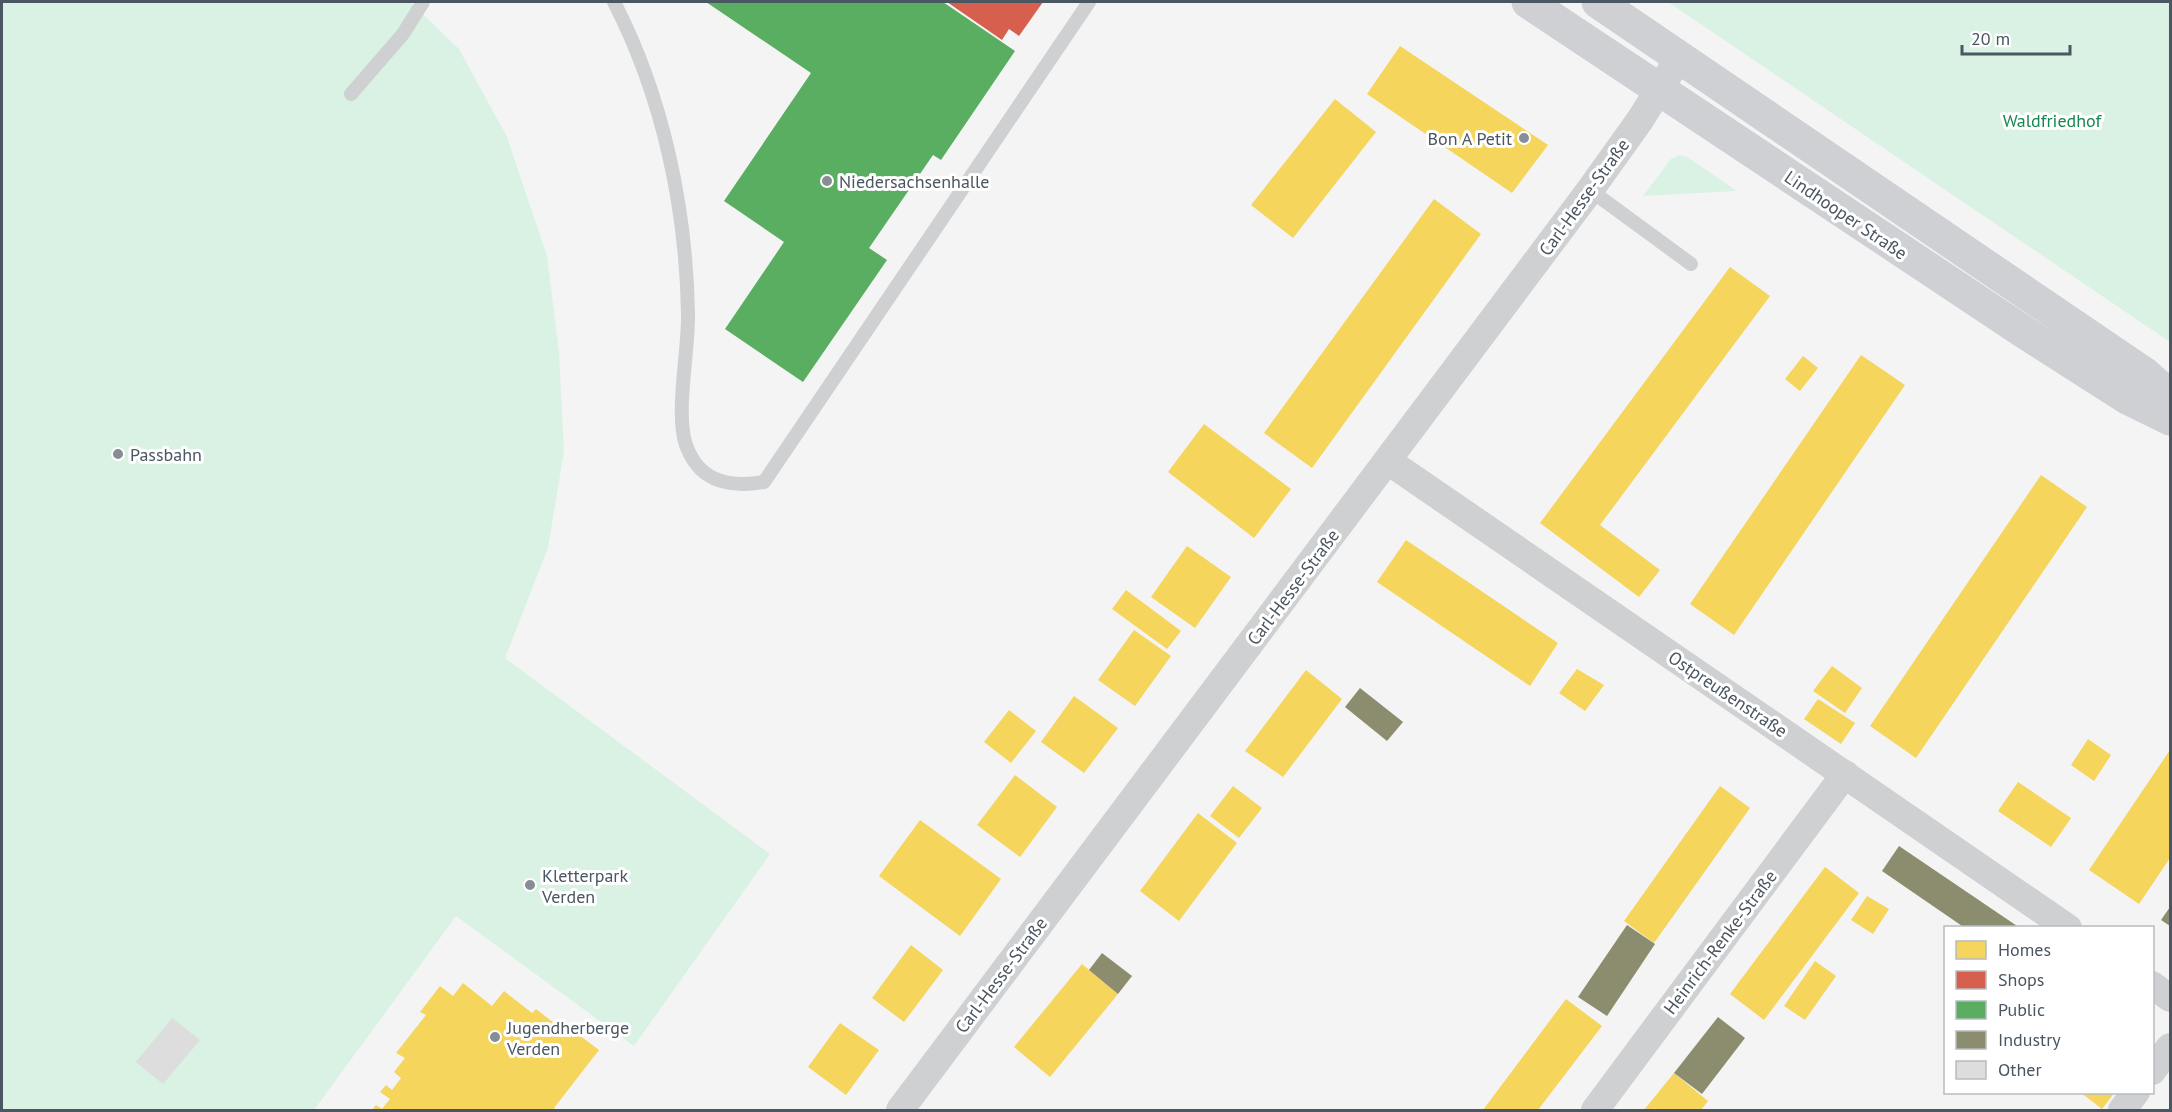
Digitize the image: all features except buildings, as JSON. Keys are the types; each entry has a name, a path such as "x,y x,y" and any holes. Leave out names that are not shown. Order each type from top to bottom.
{"main road":[{"name":"Lindhooper Straße","path":"1528,2 2024,332 2129,399 2170,418"},
{"name":"Lindhooper Straße","path":"1598,2 2145,374 2170,396"}],"street":[{"name":"Carl-Hesse-Straße","path":"900,1110 1590,190 1679,57"},
{"name":"Ostpreußenstraße","path":"1388,461 2067,926"},
{"name":"Heinrich-Renke-Straße","path":"1595,1110 1845,774"},
{"path":"2154,986 2170,998"},
{"path":"2154,1068 2170,1047"},
{"path":"2122,1110 2134,1094"}],"lane":[{"path":"351,94 404,34 423,2"},
{"path":"614,2 628,30 646,77 671,165 687,259 688,340 682,411 686,445 700,469 719,482 745,485 764,482 1089,2"},
{"path":"1590,190 1691,264"}],"green space":[{"path":"2,2 410,2 459,49 507,137 547,256 559,352 564,451 548,548 505,658 770,854 634,1046 456,916 314,1110 2,1110"},
{"name":"Waldfriedhof","path":"1668,2 2170,2 2170,342"},
{"path":"1679,155 1687,157 1737,191 1643,196 1671,159"}],"place":[{"name":"Bon A Petit","path":"1524,138"},
{"name":"Niedersachsenhalle","path":"827,181"},
{"name":"Passbahn","path":"118,454"},
{"name":"Kletterpark Verden","path":"530,885"},
{"name":"Jugendherberge Verden","path":"495,1037"}]}
